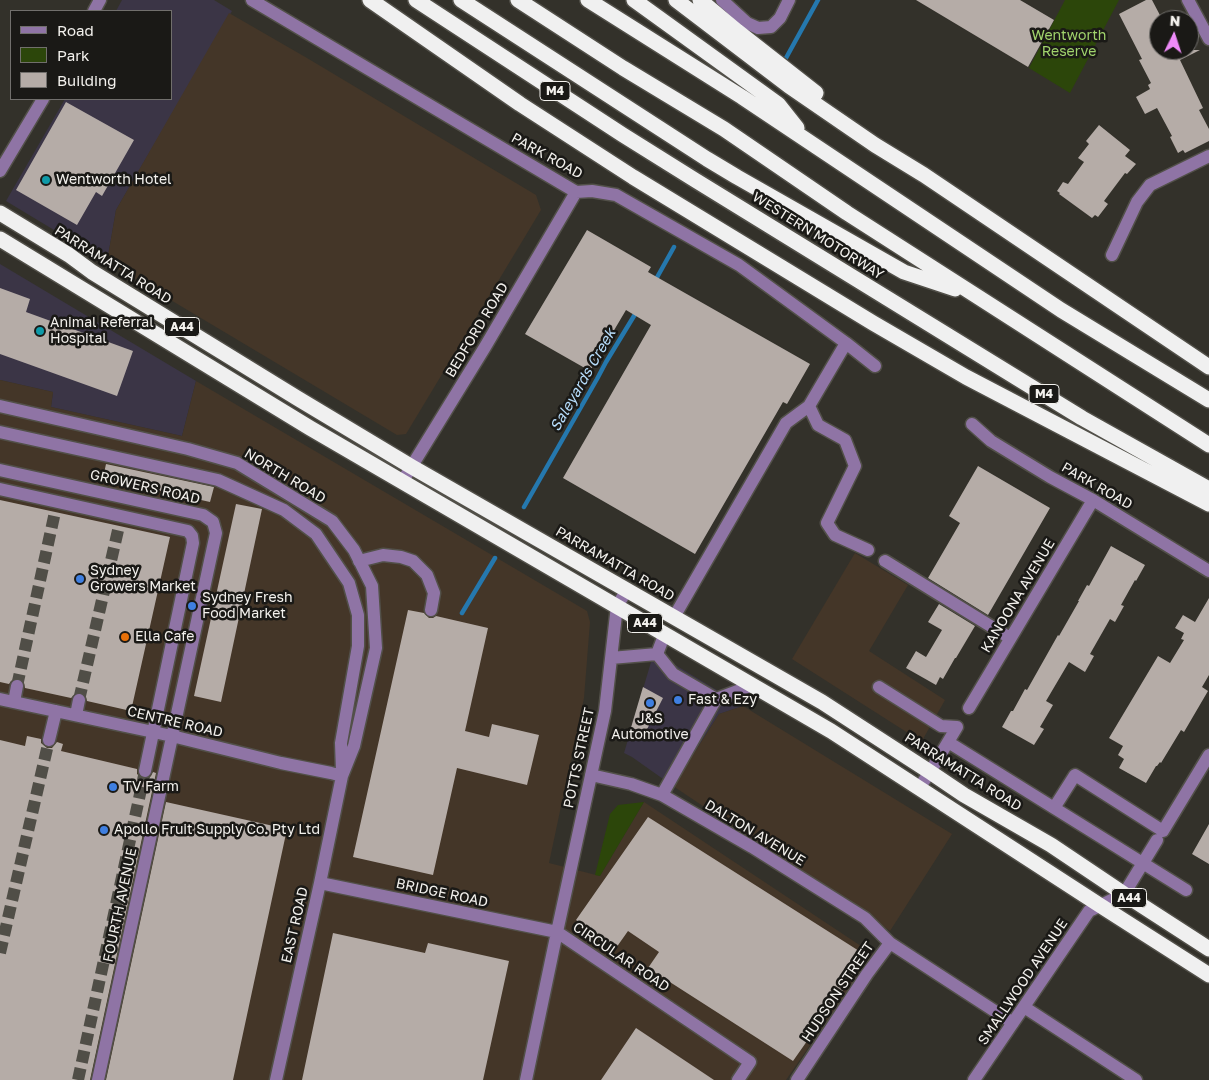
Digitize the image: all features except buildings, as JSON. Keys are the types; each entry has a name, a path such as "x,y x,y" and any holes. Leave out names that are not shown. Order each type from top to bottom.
{"highway":[{"path":"370,0 520,104 633,177 873,323 966,377 1209,504"},
{"name":"WESTERN MOTORWAY","path":"416,0 695,180 1082,418 1209,489"},
{"path":"461,0 737,177 904,272 976,295"},
{"path":"518,0 623,68 754,148 847,213 1209,445"},
{"path":"588,0 746,90"},
{"path":"634,0 746,90 775,110 808,140 1062,310 1209,400"},
{"path":"676,0 764,59"},
{"path":"700,0 764,59 791,81 924,175 1209,367"},
{"name":"PARRAMATTA ROAD","path":"0,213 297,398 412,467 822,702 964,795 1051,845 1209,950"},
{"name":"A44","path":"0,239 310,428 831,731 1209,975"}],"street":[{"name":"PARK ROAD","path":"252,0 576,192 592,191 616,195 739,265 875,366"},
{"path":"722,0 747,23 758,28 771,27 780,18 789,0"},
{"path":"1188,0 1209,39"},
{"path":"0,171 42,100"},
{"path":"1112,255 1137,202 1150,185 1209,156"},
{"name":"BEDFORD ROAD","path":"402,482 576,192"},
{"path":"674,617 786,422 809,406 846,344"},
{"name":"NORTH ROAD","path":"0,406 188,449 237,463 332,521 354,550 372,586 376,648 354,746 342,776"},
{"path":"809,406 818,424 846,440 854,466 827,523 835,535 868,550"},
{"name":"PARK ROAD","path":"972,424 990,441 1093,500 1209,571"},
{"path":"0,432 218,480 284,510 316,534 349,582 358,615 358,646 341,743 342,776"},
{"name":"GROWERS ROAD","path":"0,470 203,515 213,522 216,533 172,736"},
{"path":"56,507 61,483"},
{"path":"0,489 56,507 120,521 188,532 192,536 193,543 145,771"},
{"path":"120,521 125,498"},
{"name":"KANOONA AVENUE","path":"969,708 1093,500"},
{"path":"359,561 383,555 401,557 412,561 427,576 434,593 431,610"},
{"path":"885,561 1010,638"},
{"name":"POTTS STREET","path":"557,932 605,711 617,606 627,590"},
{"path":"657,654 665,634"},
{"path":"611,658 657,654"},
{"path":"657,654 673,674 716,699"},
{"path":"662,796 716,699 753,685"},
{"path":"14,702 17,686"},
{"path":"879,687 941,726 957,728 919,788"},
{"name":"CENTRE ROAD","path":"0,699 172,736 342,776"},
{"path":"76,715 79,700"},
{"path":"49,740 56,711"},
{"name":"FOURTH AVENUE","path":"98,1080 172,736"},
{"path":"948,742 1186,890"},
{"path":"1124,894 1209,755"},
{"name":"DALTON AVENUE","path":"592,775 631,784 662,796 752,847 865,918 890,943"},
{"path":"1054,808 1075,775 1160,836"},
{"name":"EAST ROAD","path":"276,1080 342,776"},
{"name":"BRIDGE ROAD","path":"320,883 557,932"},
{"name":"SMALLWOOD AVENUE","path":"974,1080 1089,912 1124,894"},
{"name":"CIRCULAR ROAD","path":"526,1080 557,932 750,1062 738,1080"},
{"name":"HUDSON STREET","path":"797,1080 867,974 890,943 1013,1023"},
{"path":"1024,1006 1136,1080"}],"shaded area":[{"path":"122,0 214,0 232,11 116,210 107,262 6,201 64,100 172,100 172,10 117,10"},
{"path":"229,13 536,195 541,210 406,434 397,435 107,262 116,210"},
{"path":"0,264 196,381 182,436 51,407 53,392 0,380"},
{"path":"0,380 53,392 51,407 182,436 196,381 587,611 590,622 584,698 549,863 600,876 644,802 873,954 786,1080 0,1080"},
{"path":"855,553 908,585 869,651 945,700 923,739 919,740 792,659"},
{"path":"654,652 743,706 719,714 673,786 624,753"},
{"path":"743,706 952,834 890,931 673,786 719,714"}],"green space":[{"name":"Wentworth Reserve","path":"1065,0 1119,0 1070,93 1029,68"},
{"path":"644,802 600,876 595,875 610,814 618,805"}],"waterway":[{"name":"Saleyards Creek","path":"786,58 818,0"},
{"name":"Saleyards Creek","path":"655,281 674,247"},
{"name":"Saleyards Creek","path":"524,507 637,311"},
{"name":"Saleyards Creek","path":"462,613 495,558"}],"tunnel":[{"path":"17,686 55,512"},
{"path":"79,700 119,526"},
{"path":"0,953 49,740"},
{"path":"78,1080 145,771"}],"place":[{"name":"Wentworth Hotel","path":"46,180"},
{"name":"Animal Referral Hospital","path":"40,331"},
{"name":"Sydney Growers Market","path":"80,579"},
{"name":"Sydney Fresh Food Market","path":"192,606"},
{"name":"Ella Cafe","path":"125,637"},
{"name":"Fast & Ezy","path":"678,700"},
{"name":"J&S Automotive","path":"650,703"},
{"name":"TV Farm","path":"113,787"},
{"name":"Apollo Fruit Supply Co. Pty Ltd","path":"104,830"}]}
